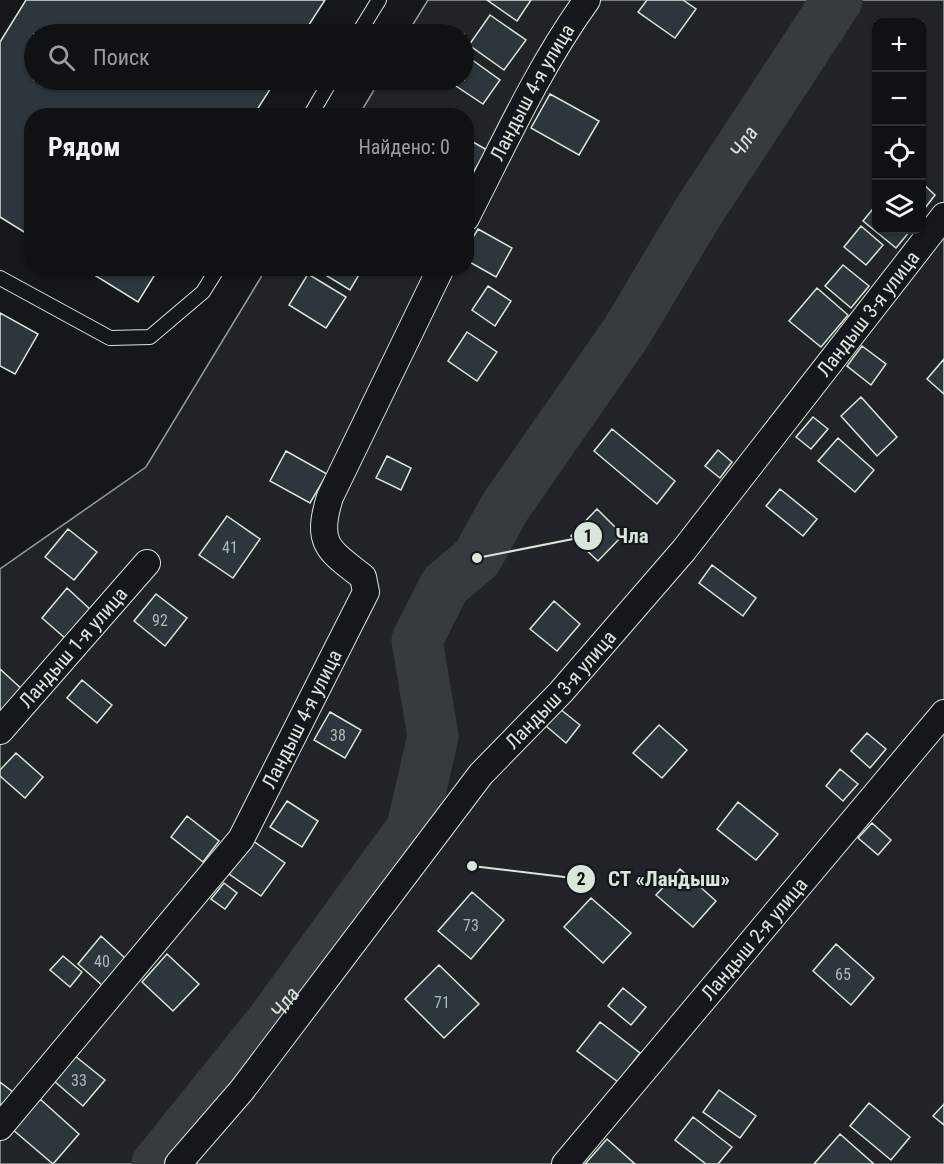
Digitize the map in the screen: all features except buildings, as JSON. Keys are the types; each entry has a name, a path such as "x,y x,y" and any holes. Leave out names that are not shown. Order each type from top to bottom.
{"street":[{"name":"Ландыш 4-я улица","path":"474,202 532,88 564,32 587,0"},
{"name":"Ландыш 3-я улица","path":"178,1164 242,1090 481,774 561,692 684,550 944,216"},
{"name":"Ландыш 4-я улица","path":"0,1127 241,839 366,592 363,577 335,557 328,547 323,519 335,487 437,276"},
{"name":"Ландыш 1-я улица","path":"0,731 147,563"},
{"name":"Ландыш 2-я улица","path":"565,1164 944,713"}],"lane":[{"path":"364,24 379,0"},
{"path":"315,108 325,90"},
{"path":"0,278 110,338 150,337 203,292 213,276"}],"shaded area":[{"path":"428,0 944,0 944,1164 0,1164 0,569 146,467 262,276 474,276 474,108 363,108 374,90 474,90 474,24 413,24"}],"waterway":[{"name":"Чла","path":"157,1164 272,1021 412,828 433,736 417,640 445,585 477,558 505,507 626,333 697,214 837,0"}],"place":[{"name":"Чла","path":"477,558"},
{"name":"СТ «Ландыш»","path":"472,866"}]}
